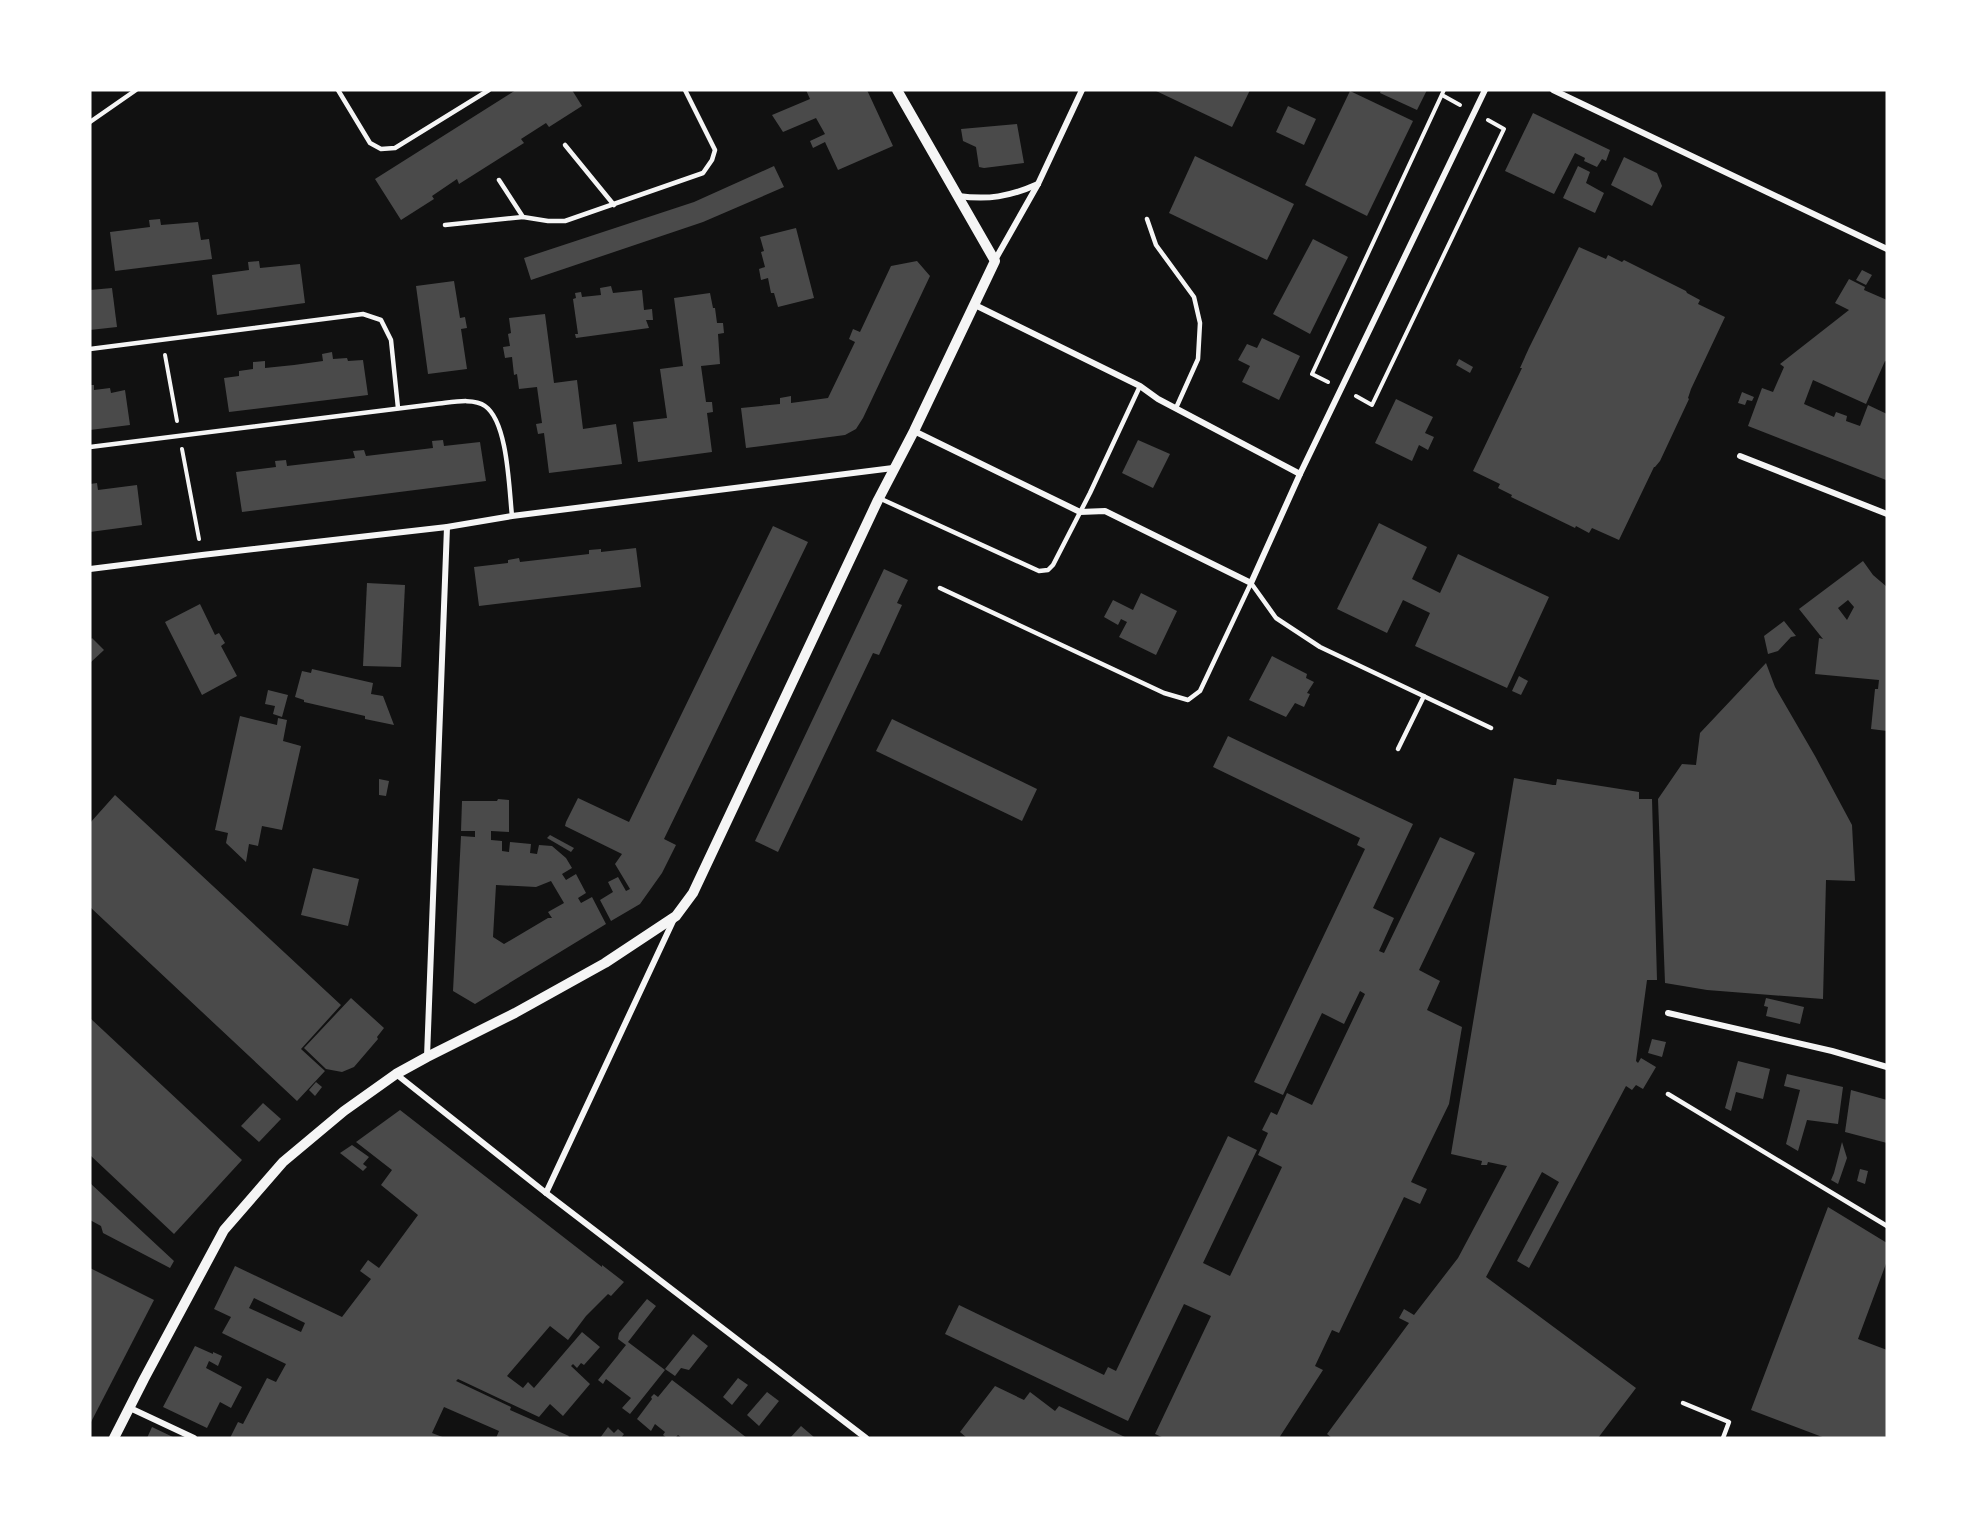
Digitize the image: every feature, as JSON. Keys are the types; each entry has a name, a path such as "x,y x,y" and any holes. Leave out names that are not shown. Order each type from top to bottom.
{"street":[{"path":"897,90 995,261"},
{"path":"546,1193 676,916 693,893 893,468 914,431 928,397 995,261 1038,184 1082,90"},
{"path":"914,431 1080,512 1105,511 1251,583 1300,474 1485,90"},
{"path":"1553,90 1887,249"},
{"path":"956,195 981,199 1020,193 1038,184"},
{"path":"975,304 1140,386 1158,399 1300,474"},
{"path":"1740,456 1887,514"},
{"path":"90,569 447,527 512,516 893,468"},
{"path":"427,1056 447,527"},
{"path":"114,1438 224,1230 283,1162 344,1111 396,1074 427,1056 515,1013 605,963 676,916"},
{"path":"1668,1013 1832,1051 1887,1067"},
{"path":"396,1074 546,1193 866,1438"},
{"path":"130,1408 194,1438"}],"lane":[{"path":"90,122 136,90"},
{"path":"338,90 370,143 381,149 395,148 489,90"},
{"path":"445,225 523,217 565,221 703,173 712,160 715,150 685,90"},
{"path":"565,146 614,205"},
{"path":"499,180 523,217"},
{"path":"1147,219 1156,245 1194,297 1200,322 1198,359 1176,408"},
{"path":"90,349 363,314 381,320 391,340 398,408"},
{"path":"879,498 1039,571 1048,570 1053,565 1090,493 1140,386"},
{"path":"90,447 398,408 474,402 486,406 497,423 504,445 512,516"},
{"path":"940,588 1164,693 1188,700 1200,691 1251,583 1276,618 1320,647 1491,728"},
{"path":"1398,749 1424,696"},
{"path":"1668,1094 1887,1226"},
{"path":"1683,1403 1729,1422 1723,1438"}],"path":[{"path":"1442,95 1504,129 1372,405 1312,374 1444,90"},
{"path":"165,357 174,406"},
{"path":"185,463 202,555"}],"building":[{"path":"516,90 572,90 582,106 549,127 546,123 521,139 524,143 459,184 457,179 432,196 434,199 401,220 375,179"},
{"path":"806,90 867,90 893,146 838,170 825,142 813,148 810,141 825,134 816,118 783,132 772,115 810,99"},
{"path":"1154,90 1250,90 1232,127"},
{"path":"1381,90 1427,90 1417,110 1380,93"},
{"path":"1350,91 1413,121 1367,216 1305,185"},
{"path":"1288,106 1316,119 1304,145 1276,132"},
{"path":"1533,113 1610,150 1606,161 1602,159 1597,167 1584,161 1585,158 1575,153 1554,194 1505,171"},
{"path":"1017,124 1024,163 979,167 976,147 963,141 961,129"},
{"path":"1195,156 1294,204 1267,260 1169,213"},
{"path":"1624,157 1657,173 1662,186 1652,206 1611,185"},
{"path":"774,166 784,187 703,222 531,280 524,258 694,202"},
{"path":"1578,166 1590,172 1586,183 1604,193 1595,213 1563,198"},
{"path":"160,219 161,225 198,222 201,240 209,239 212,259 115,271 110,232 150,227 149,220"},
{"path":"796,228 814,298 778,307 774,293 771,293 768,278 761,280 759,269 765,267 760,237"},
{"path":"1313,239 1348,257 1310,334 1273,314"},
{"path":"1579,247 1606,259 1608,255 1622,262 1624,260 1686,291 1700,300 1698,304 1725,317 1660,461 1654,467 1619,540 1592,528 1589,533 1576,526 1575,528 1511,497 1512,495 1498,488 1500,484 1473,471 1522,368 1520,368 1529,348"},
{"path":"259,261 260,268 300,264 305,303 217,315 212,275 249,270 248,262"},
{"path":"917,261 930,276 856,429 845,435 746,448 741,408 780,404 780,398 791,396 791,403 828,398 855,342 849,339 853,329 860,332 891,266"},
{"path":"1862,270 1872,275 1866,285 1856,280"},
{"path":"1849,279 1865,287 1864,290 1887,300 1887,362 1885,361 1866,404 1813,380 1804,404 1834,417 1836,412 1847,416 1846,421 1860,426 1868,405 1887,414 1886,480 1748,426 1762,388 1773,392 1784,367 1780,364 1849,310 1835,303"},
{"path":"454,281 460,318 465,317 467,328 461,329 467,369 428,374 416,286"},
{"path":"611,286 613,293 642,290 644,310 652,309 653,320 646,320 649,328 576,338 575,334 578,334 573,299 576,298 575,293 581,292 582,297 601,295 600,288"},
{"path":"112,288 117,327 90,330 90,290"},
{"path":"710,293 717,323 723,323 724,333 718,334 720,364 701,366 706,402 712,402 713,412 707,413 712,452 638,462 633,422 667,418 660,369 683,366 674,298"},
{"path":"545,314 554,383 577,380 583,429 616,424 622,464 549,473 544,433 538,434 536,424 542,423 537,387 519,389 517,374 514,375 512,357 505,358 503,347 510,346 509,318"},
{"path":"1262,338 1300,356 1279,400 1242,382 1250,366 1238,360 1247,344 1257,348"},
{"path":"332,352 333,359 363,360 368,395 229,412 224,378 239,376 239,371 253,369 253,362 265,361 265,368 294,365 323,361 322,354"},
{"path":"1459,359 1473,367 1470,373 1456,365"},
{"path":"90,385 94,385 94,390 110,388 111,393 125,390 130,425 90,430"},
{"path":"1742,392 1754,397 1752,401 1747,400 1745,405 1738,403"},
{"path":"1396,399 1433,417 1425,433 1434,437 1428,450 1419,445 1412,461 1375,443"},
{"path":"443,440 444,446 480,442 486,481 242,512 236,472 276,467 275,461 286,460 287,466 355,458 353,451 364,450 366,456 433,448 432,441"},
{"path":"1138,440 1170,454 1153,488 1122,473"},
{"path":"97,483 98,490 137,485 142,525 90,532 90,484"},
{"path":"1379,523 1427,547 1412,579 1440,593 1458,554 1549,597 1507,688 1415,646 1430,613 1403,600 1387,633 1337,609"},
{"path":"773,526 808,542 664,839 676,845 662,873 640,904 611,921 600,900 613,892 608,882 618,877 626,891 630,889 615,864 622,854 565,826 566,822 578,798 629,822"},
{"path":"636,548 641,587 479,606 474,567 508,563 508,560 519,558 520,562 589,554 589,550 601,549 601,552"},
{"path":"1863,561 1873,575 1887,587 1887,731 1871,729 1875,689 1878,689 1879,680 1815,674 1819,638 1823,639 1799,609","holes":["1848,600 1854,607 1847,620 1838,608"]},
{"path":"884,569 908,580 897,603 902,605 879,655 873,653 778,852 755,841"},
{"path":"367,583 405,585 401,667 363,666"},
{"path":"1141,593 1177,611 1156,655 1119,637 1127,622 1121,619 1118,625 1104,617 1113,600 1133,610"},
{"path":"200,604 215,635 219,633 225,643 221,646 237,676 202,695 165,622"},
{"path":"1784,621 1796,636 1791,637 1778,651 1768,654 1764,636"},
{"path":"92,638 104,650 90,663 90,640"},
{"path":"1272,656 1307,674 1306,678 1314,682 1307,693 1310,694 1304,707 1295,703 1286,717 1249,700"},
{"path":"1766,663 1775,687 1852,825 1855,881 1826,880 1823,999 1707,990 1665,983 1658,799 1682,764 1696,765 1700,733"},
{"path":"312,669 373,683 371,694 383,696 394,725 304,702 295,697 302,671 311,673"},
{"path":"1519,676 1528,681 1521,695 1512,691"},
{"path":"268,690 288,695 282,717 273,714 275,706 265,704"},
{"path":"240,716 277,725 278,718 287,720 283,741 301,746 282,830 262,826 258,846 249,844 246,862 226,843 228,833 215,830"},
{"path":"892,719 1037,789 1022,821 876,751"},
{"path":"1228,736 1413,824 1373,908 1394,918 1379,951 1384,953 1440,837 1475,853 1419,970 1440,981 1427,1010 1462,1027 1449,1104 1411,1182 1427,1189 1420,1204 1404,1197 1339,1333 1332,1330 1315,1366 1323,1370 1279,1438 1164,1438 1155,1434 1211,1316 1184,1304 1128,1421 945,1334 959,1305 1104,1375 1108,1367 1116,1371 1228,1136 1257,1150 1203,1263 1230,1276 1282,1167 1258,1155 1268,1133 1262,1130 1271,1112 1277,1115 1287,1093 1312,1105 1365,994 1360,991 1344,1024 1322,1013 1283,1095 1254,1082 1365,849 1357,845 1360,838 1213,767"},
{"path":"1514,778 1553,785 1556,785 1557,779 1639,792 1639,799 1652,799 1657,980 1647,980 1636,1061 1638,1063 1641,1058 1656,1067 1643,1089 1636,1085 1632,1090 1626,1086 1529,1268 1517,1261 1559,1182 1542,1172 1486,1277 1636,1388 1598,1438 1332,1438 1327,1434 1409,1323 1399,1318 1404,1309 1414,1315 1458,1258 1507,1166 1488,1162 1487,1165 1481,1165 1482,1161 1451,1154"},
{"path":"379,779 389,781 386,796 379,795"},
{"path":"115,795 341,1005 301,1049 325,1071 297,1101 90,907 90,823"},
{"path":"498,799 509,800 509,832 491,831 491,840 502,841 502,851 509,852 510,842 531,844 530,853 537,854 539,845 552,846 566,858 572,868 562,874 566,880 576,874 586,893 578,898 581,903 592,897 606,924 475,1004 453,991 461,836 475,837 475,831 461,831 462,801 497,801","holes":["551,881 564,903 548,912 552,918 548,918 504,944 493,937 496,885 536,887"]},
{"path":"550,835 574,848 571,852 547,838"},
{"path":"313,868 359,879 348,926 301,915"},
{"path":"351,998 384,1028 377,1037 378,1039 354,1067 342,1072 326,1069 304,1048"},
{"path":"1766,998 1804,1007 1800,1024 1766,1016 1768,1007 1764,1006"},
{"path":"90,1018 242,1160 174,1234 90,1155"},
{"path":"1652,1039 1666,1042 1662,1057 1648,1053"},
{"path":"1738,1061 1770,1069 1763,1099 1736,1092 1731,1111 1725,1108"},
{"path":"1787,1074 1843,1087 1838,1124 1807,1120 1798,1151 1786,1144 1800,1090 1784,1086"},
{"path":"316,1082 322,1087 315,1096 309,1090"},
{"path":"1851,1090 1887,1100 1887,1143 1845,1132"},
{"path":"263,1103 281,1119 259,1142 241,1126"},
{"path":"400,1110 624,1282 586,1316 568,1340 550,1326 507,1376 523,1388 528,1382 534,1388 582,1332 600,1347 584,1365 581,1363 577,1368 573,1364 571,1366 590,1384 563,1416 550,1404 539,1417 458,1379 456,1381 511,1407 510,1410 569,1436 568,1438 496,1438 499,1431 444,1407 432,1433 445,1438 230,1438 238,1422 243,1424 267,1378 276,1382 286,1364 222,1333 231,1317 214,1309 235,1266 342,1317 371,1279 360,1271 368,1260 379,1268 418,1215 381,1185 392,1170 356,1142","holes":["254,1298 305,1323 301,1332 249,1308"]},
{"path":"1842,1142 1847,1158 1838,1184 1831,1180"},
{"path":"352,1145 369,1157 363,1164 367,1167 363,1171 340,1153"},
{"path":"1860,1169 1868,1171 1865,1184 1857,1181"},
{"path":"90,1183 174,1261 170,1268 103,1233 101,1226 90,1220"},
{"path":"1828,1207 1887,1243 1887,1261 1858,1339 1887,1350 1887,1438 1825,1438 1751,1410"},
{"path":"90,1268 154,1300 90,1424"},
{"path":"647,1299 656,1306 628,1342 665,1370 630,1414 622,1408 631,1398 606,1379 603,1384 598,1380 626,1345 618,1339 619,1333"},
{"path":"693,1334 708,1346 689,1370 681,1368 675,1376 665,1369"},
{"path":"195,1346 222,1356 218,1366 209,1361 206,1368 242,1387 231,1408 220,1402 207,1428 163,1407"},
{"path":"738,1378 748,1385 732,1405 723,1397"},
{"path":"672,1380 747,1438 682,1438 678,1435 675,1438 667,1438 663,1435 665,1432 655,1424 651,1431 637,1419 652,1399 651,1397 654,1394 658,1397"},
{"path":"995,1386 1024,1400 1030,1392 1055,1411 1059,1406 1127,1438 967,1438 960,1432"},
{"path":"767,1392 779,1401 759,1426 747,1415"},
{"path":"801,1426 815,1438 790,1438"},
{"path":"152,1427 175,1438 147,1438"},
{"path":"608,1427 614,1433 618,1429 624,1434 621,1438 600,1438"}]}
